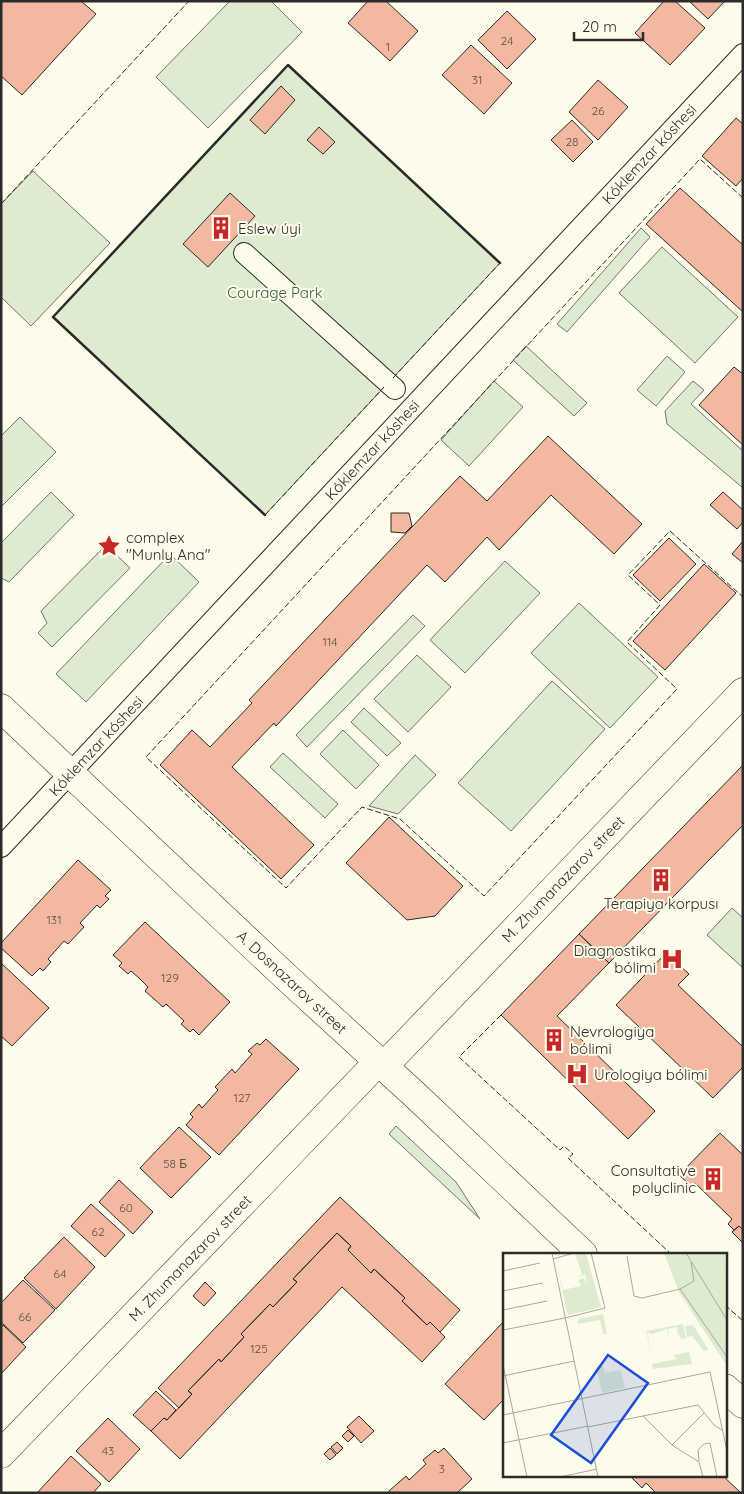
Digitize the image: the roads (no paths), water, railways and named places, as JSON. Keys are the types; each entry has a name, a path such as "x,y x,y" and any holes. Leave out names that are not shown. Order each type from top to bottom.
{"main road":[{"name":"M. Zhumanazarov street","path":"1,1454 743,692"},
{"name":"A. Dosnazarov street","path":"1,708 582,1253"},
{"path":"726,1389 743,1404"}],"street":[{"name":"Kóklemzar kóshesi","path":"1,847 743,54"},
{"path":"244,253 395,389"}],"place":[{"name":"Eslew úyi","path":"221,228"},
{"name":"complex \"Munly Ana\"","path":"109,546"},
{"name":"Terapiya korpusı","path":"661,880"},
{"name":"Diagnostika bólimi","path":"672,959"},
{"name":"Nevrologiya bólimi","path":"554,1040"},
{"name":"Urologiya bólimi","path":"577,1074"},
{"name":"Consultative polyclinic","path":"713,1179"}],"park label":[{"name":"Courage Park","path":"275,292"}]}
